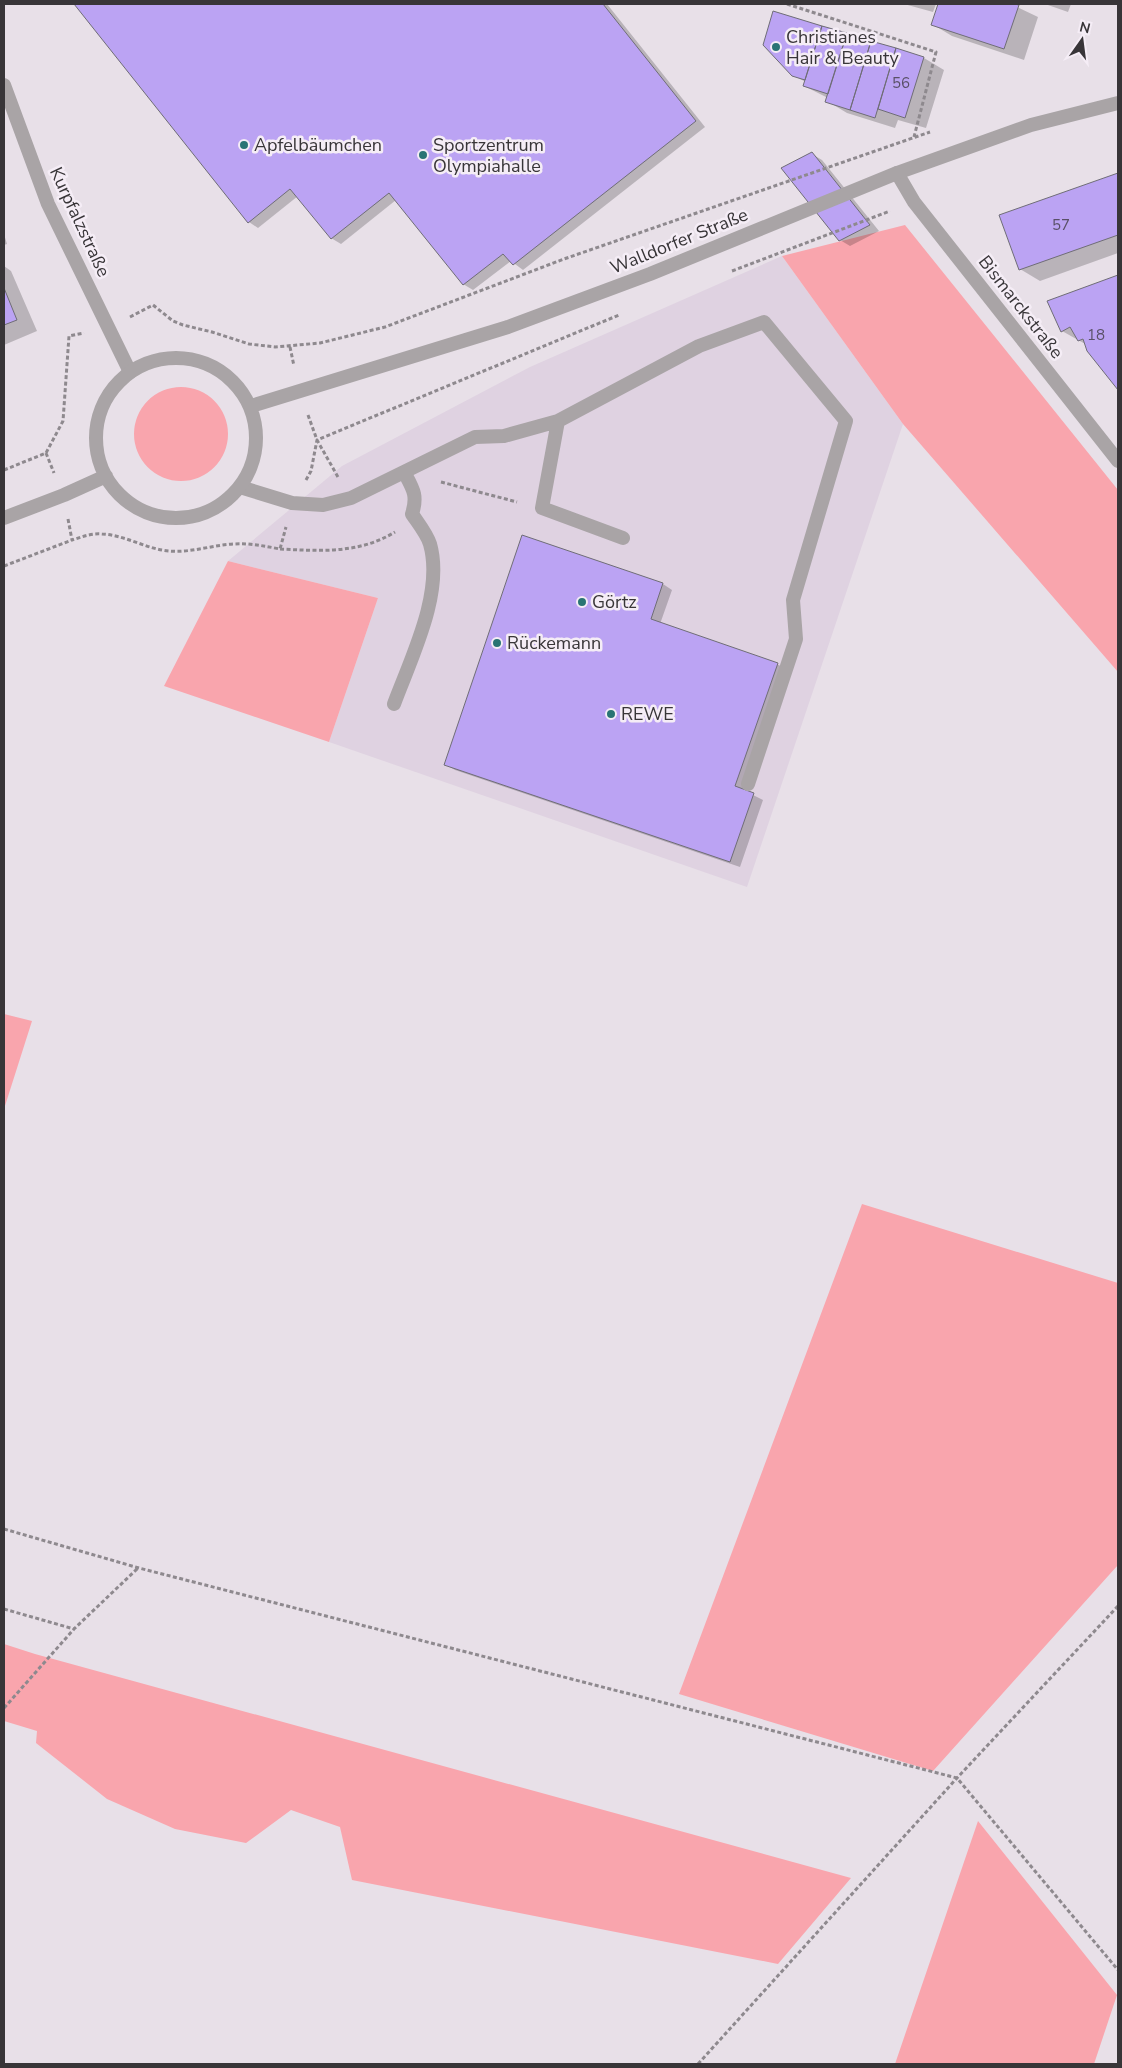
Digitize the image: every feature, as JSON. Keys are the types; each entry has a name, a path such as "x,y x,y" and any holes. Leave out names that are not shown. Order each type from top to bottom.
{"street":[{"name":"Kurpfalzstraße","path":"4,85 48,204 130,372"},
{"name":"Walldorfer Straße","path":"251,406 508,327 650,274 897,173 1031,124 1118,103"},
{"name":"Bismarckstraße","path":"897,173 914,202 1118,461"},
{"path":"240,487 292,503 323,505 350,498 475,437 504,436 558,421 699,346 764,322 846,421 793,600 796,639 748,784"},
{"path":"163,359 199,360 215,367 230,378 242,391 251,406 256,422 257,439 252,464 240,487 230,498 209,511 186,517 170,518 140,509 120,495 106,476 99,461 96,427 100,411 107,396 118,382 130,372 146,363 163,359"},
{"path":"558,421 542,508 623,538"},
{"path":"394,704 430,604 434,565 429,542 412,514 416,502 414,491 404,472"},
{"path":"4,518 64,495 106,476"}],"path":[{"path":"787,4 936,52 914,137"},
{"path":"4,470 46,452 63,421 69,336 109,326 153,305 173,321 249,344 275,348 320,343 385,326 564,259 884,148"},
{"path":"723,274 914,202"},
{"path":"317,440 623,313"},
{"path":"317,440 350,498"},
{"path":"280,549 292,503 311,471 317,440"},
{"path":"46,452 64,495 72,540"},
{"path":"404,472 542,508"},
{"path":"4,566 89,534 103,534 123,538 150,548 170,551 190,551 233,544 255,544 280,549 319,551 357,548 382,540 404,527 412,514"},
{"path":"4,1528 139,1568 956,1778 1118,1970"},
{"path":"4,1708 74,1629 139,1568"},
{"path":"698,2064 956,1778 1118,1606"},
{"path":"4,1609 74,1629"}],"shaded area":[{"path":"905,225 1118,490 1118,672 903,424 782,256"},
{"path":"782,256 903,424 747,887 329,742 378,598 228,561 342,466 530,367"},
{"path":"181,387 199,390 214,401 225,416 228,434 225,452 214,467 199,478 181,481 163,478 148,467 137,452 134,434 137,416 148,401 163,390"},
{"path":"228,561 378,598 329,742 164,686"},
{"path":"4,1014 32,1021 4,1109"},
{"path":"862,1204 1118,1283 1118,1565 933,1771 679,1694"},
{"path":"4,1644 851,1878 778,1964 352,1880 340,1827 291,1810 246,1843 175,1829 107,1799 36,1743 37,1731 4,1721"},
{"path":"978,1821 1117,1995 1094,2064 895,2064"}],"building":[{"name":"Sportzentrum Olympiahalle","path":"74,4 603,4 696,121 513,265 503,254 463,285 389,193 331,239 290,189 248,223"},
{"path":"938,4 1019,5 1004,49 931,25"},
{"path":"773,11 822,26 805,80 792,76 763,45"},
{"path":"822,26 847,33 828,94 803,86"},
{"path":"847,33 871,41 850,110 825,102"},
{"path":"871,41 896,48 875,118 850,110"},
{"path":"896,48 924,57 905,118 878,109"},
{"path":"812,152 870,225 839,241 781,168"},
{"path":"1118,173 1118,235 1019,270 999,215"},
{"path":"1118,275 1118,390 1087,351 1083,339 1078,341 1070,327 1061,332 1047,301"},
{"path":"4,288 17,320 4,325"},
{"name":"REWE","path":"522,535 663,583 651,619 778,663 735,786 754,793 730,862 444,765"}],"place":[{"name":"Christianes Hair & Beauty","path":"776,47"},
{"name":"Apfelbäumchen","path":"244,145"},
{"name":"Sportzentrum Olympiahalle","path":"423,155"},
{"name":"Görtz","path":"582,602"},
{"name":"Rückemann","path":"497,643"},
{"name":"REWE","path":"611,714"}]}
